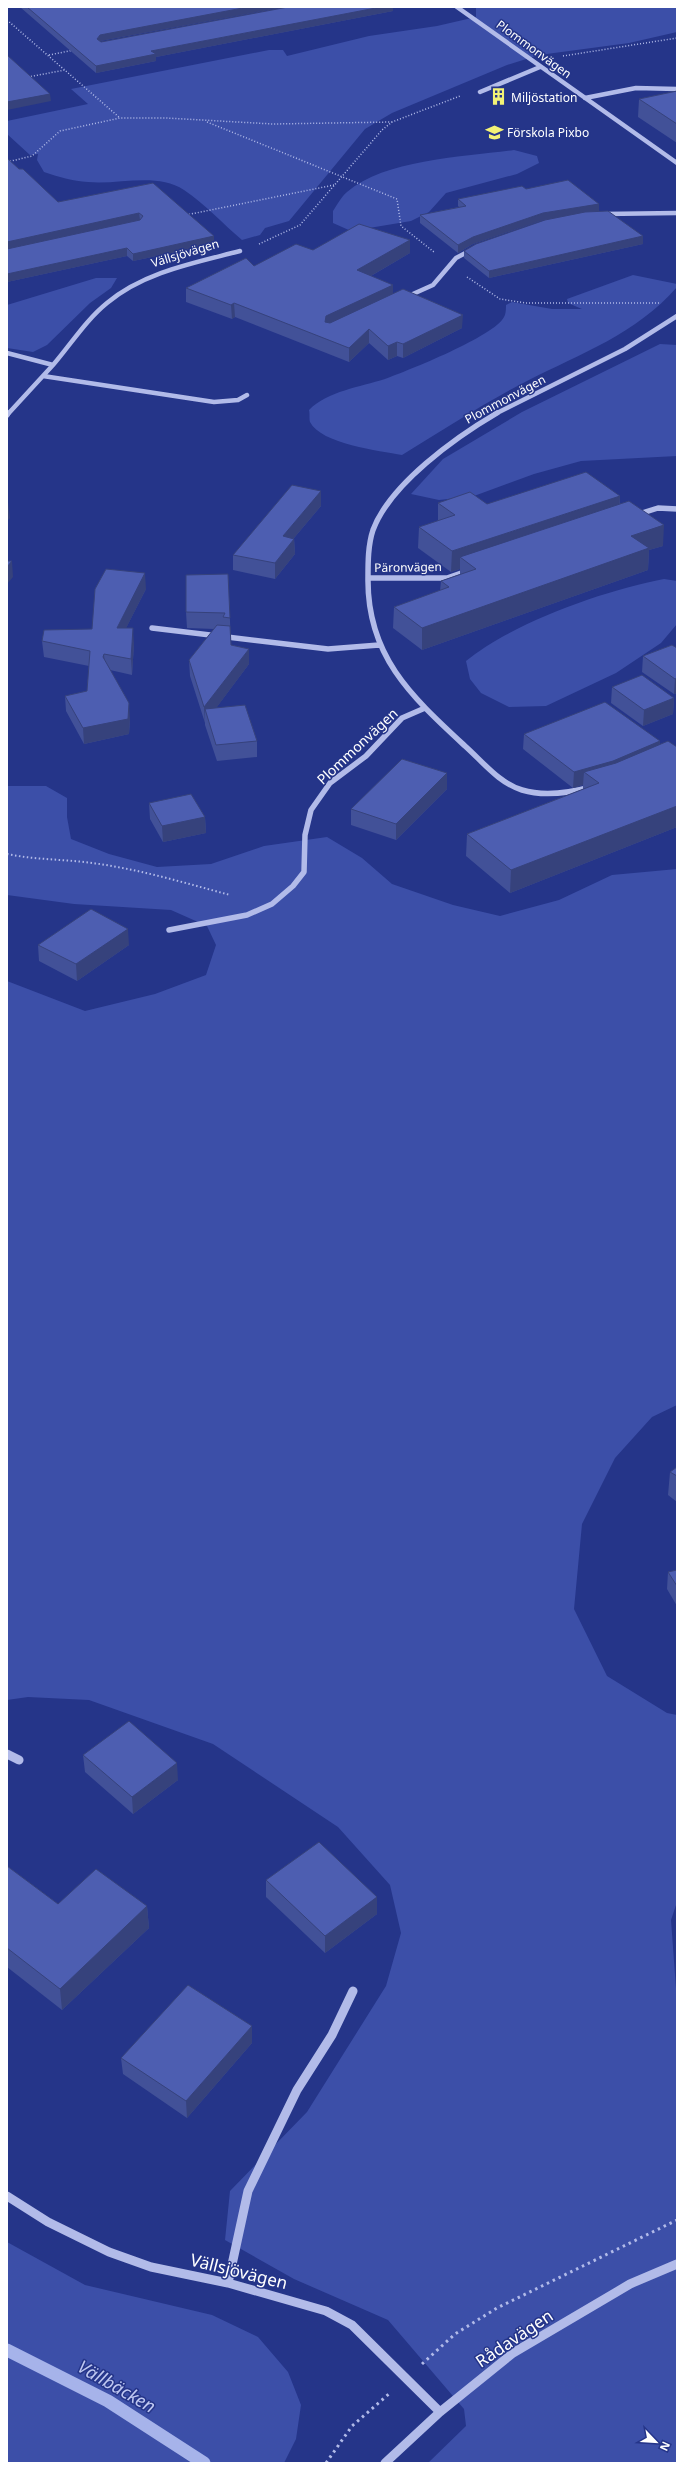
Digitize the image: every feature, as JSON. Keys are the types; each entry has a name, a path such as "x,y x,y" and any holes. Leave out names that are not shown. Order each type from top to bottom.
{"street":[{"name":"Plommonvägen","path":"457,7 677,163"},
{"path":"480,92 540,67"},
{"path":"585,98 636,88 677,89"},
{"path":"598,215 677,214"},
{"path":"400,300 433,285 456,258 481,246"},
{"name":"Vällsjövägen","path":"7,415 53,365 107,302 127,290 172,269 240,251"},
{"name":"Plommonvägen","path":"596,785 574,791 552,793 523,790 504,782 425,708 393,672 379,646 369,615 369,542 378,520 402,485 436,452 486,418 612,357 677,316"},
{"path":"7,353 53,365"},
{"path":"43,376 214,402 238,400 246,395"},
{"path":"628,518 658,508 677,509"},
{"name":"Päronvägen","path":"368,578 447,578 477,568"},
{"path":"152,628 328,649 379,646"},
{"name":"Plommonvägen","path":"169,930 247,915 278,900 294,886 304,872 305,835 311,810 330,784 366,756 402,718 425,708"},
{"path":"7,1754 19,1760"},
{"path":"228,2283 248,2191 297,2090 332,2035 353,1991"},
{"name":"Vällsjövägen","path":"7,2196 48,2222 109,2252 151,2267 228,2283 326,2311 346,2321 379,2350 440,2412"},
{"name":"Rådavägen","path":"385,2463 440,2412 513,2353 630,2284 677,2264"}],"path":[{"path":"7,20 120,118"},
{"path":"534,63 591,50 677,38"},
{"path":"49,55 79,49"},
{"path":"22,78 65,70"},
{"path":"7,162 32,156 60,130 120,118 166,118 207,122 392,122 465,94"},
{"path":"207,122 397,199 401,226 450,264 500,299 538,304 666,303"},
{"path":"240,251 280,235 300,224 374,139 392,122"},
{"path":"181,216 335,185"},
{"path":"7,854 35,860 92,863 153,874 235,897"},
{"path":"326,2463 352,2426 455,2334 497,2308 677,2220"}],"shaded area":[{"path":"677,7 677,32 629,43 539,55 507,65 392,113 365,129 289,221 265,228 260,235 242,240 199,201 184,190 173,185 150,180 88,182 55,176 44,172 37,160 38,154 30,155 7,134 7,121 88,104 71,89 269,50 283,50 287,56 369,36 437,26 476,17 476,8"},
{"path":"514,150 537,156 539,163 517,174 446,193 429,212 411,221 351,231 333,223 333,211 345,194 363,181 383,172 426,161"},
{"path":"633,275 677,284 677,287 644,318 626,330 588,351 511,389 402,455 366,449 338,441 316,430 310,422 309,410 325,398 345,390 385,379 412,369 485,334 497,325 504,317 506,313 506,305 512,302 552,309 582,309 568,303 567,299"},
{"path":"96,278 117,278 111,288 90,303 47,345 33,352 7,348 7,305"},
{"path":"660,344 677,345 677,456 581,461 534,474 474,496 439,500 411,494 443,459 522,412"},
{"path":"664,579 677,581 677,624 661,643 616,673 546,706 509,707 481,693 470,679 466,661 485,647 533,621 615,591"},
{"path":"7,786 46,786 67,798 67,817 71,839 109,854 157,867 211,864 264,846 327,837 362,858 392,884 453,905 500,916 559,900 612,875 677,869 677,1405 652,1417 615,1458 582,1524 574,1609 607,1676 667,1713 677,1715 677,1902 671,1920 677,2002 677,2463 428,2463 466,2426 464,2409 388,2320 294,2279 225,2240 230,2191 307,2112 386,1986 401,1933 390,1885 338,1827 213,1744 89,1700 28,1697 7,1700 7,981 85,1011 155,994 206,975 216,945 207,926 171,910 74,904 7,895"},
{"path":"7,2242 85,2285 212,2315 258,2337 288,2372 301,2405 296,2439 284,2463 7,2463"}],"building":[{"path":"27,7 248,7 100,35 97,39 101,42 288,7 381,7 151,51 156,54 96,66"},
{"path":"7,55 50,94 7,102"},
{"path":"677,91 677,124 639,99"},
{"path":"7,158 19,169 23,169 58,202 153,183 214,236 133,254 127,248 7,274 7,249 140,220 143,216 139,213 7,242"},
{"path":"568,180 599,204 543,213 473,237 458,245 420,215 466,206 458,199 522,186 526,189"},
{"path":"608,211 643,236 489,271 464,251 476,244 545,220 585,212"},
{"path":"359,224 410,240 357,270 393,285 326,316 325,322 330,323 403,289 463,315 403,344 397,342 388,346 369,329 349,348 234,303 231,305 186,288 246,258 254,266 296,244 313,250"},
{"path":"586,472 620,496 452,551 419,527 455,515 438,503 470,492 487,504"},
{"path":"292,485 321,491 283,536 294,539 275,563 233,555"},
{"path":"629,501 664,525 631,536 649,548 422,628 394,607 449,587 441,581 476,569 460,557"},
{"path":"7,561 12,561 7,567"},
{"path":"106,569 145,573 117,628 133,628 131,659 104,654 103,657 129,703 128,719 83,728 65,696 87,691 90,651 42,641 44,630 92,629 95,589"},
{"path":"228,574 230,618 223,617 225,613 186,612 186,575"},
{"path":"217,625 230,626 231,645 249,649 204,707 189,660"},
{"path":"672,645 677,648 677,678 675,679 643,656"},
{"path":"642,675 674,698 644,710 612,687"},
{"path":"605,702 660,741 613,761 574,772 524,734"},
{"path":"245,705 257,741 216,745 205,709"},
{"path":"668,741 677,747 677,806 511,870 467,834 599,783 584,772 616,763"},
{"path":"402,759 447,773 396,824 351,809"},
{"path":"191,794 205,817 162,826 149,803"},
{"path":"91,909 128,929 76,964 38,945"},
{"path":"677,1467 677,1476 670,1472"},
{"path":"677,1570 677,1586 668,1572"},
{"path":"129,1721 177,1763 132,1797 83,1755"},
{"path":"319,1842 377,1897 325,1936 266,1880"},
{"path":"7,1866 58,1904 96,1869 147,1906 60,1989 7,1948"},
{"path":"188,1985 252,2026 186,2101 121,2058"}],"waterway":[{"name":"Vällbäcken","path":"7,2350 108,2401 204,2463"}],"place":[{"name":"Miljöstation","path":"498,97"},
{"name":"Förskola Pixbo","path":"494,132"}]}
